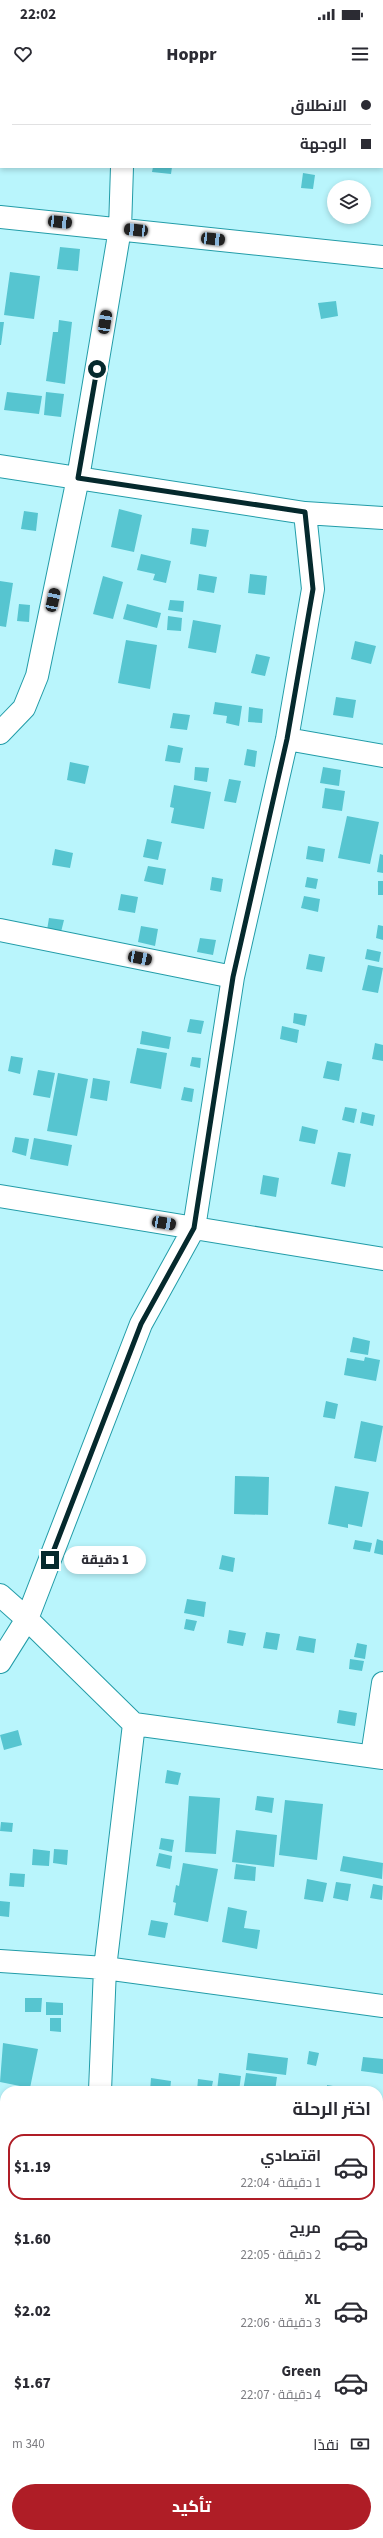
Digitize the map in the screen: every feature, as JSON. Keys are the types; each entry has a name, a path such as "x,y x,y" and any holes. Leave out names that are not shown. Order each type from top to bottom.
{"street":[{"path":"0,734 24,708 37,676 78,478 120,229 122,168"},
{"path":"0,216 383,257"},
{"path":"0,466 305,512 383,518"},
{"path":"0,1662 27,1618 141,1324 194,1228 233,977 287,739 313,589 305,512"},
{"path":"287,739 383,756"},
{"path":"0,930 233,977"},
{"path":"0,1196 383,1259"},
{"path":"0,1595 27,1618 134,1724 377,1757 383,1683"},
{"path":"100,2086 105,1968 134,1724"},
{"path":"0,1961 105,1968 383,2006"}],"building":[{"path":"153,168 172,168 171,174 152,172"},
{"path":"303,173 315,175 313,189 301,188"},
{"path":"60,247 80,249 78,271 57,269"},
{"path":"10,272 40,276 34,319 4,315"},
{"path":"336,301 338,316 321,319 318,303"},
{"path":"59,320 72,322 65,384 46,381 53,332 58,332"},
{"path":"0,322 4,322 1,345 0,345"},
{"path":"7,392 42,396 39,414 4,410"},
{"path":"46,392 64,394 61,417 44,415"},
{"path":"119,509 142,515 134,552 111,547"},
{"path":"24,511 38,513 36,531 21,529"},
{"path":"192,528 209,530 206,547 190,544"},
{"path":"141,554 171,561 166,583 153,580 155,574 137,570"},
{"path":"199,574 217,577 214,593 197,590"},
{"path":"250,574 267,576 265,595 248,593"},
{"path":"103,576 123,582 113,619 93,614"},
{"path":"0,581 13,583 6,627 0,626"},
{"path":"170,600 184,601 183,612 168,610"},
{"path":"19,604 30,605 29,622 17,621"},
{"path":"127,604 161,613 157,628 123,619"},
{"path":"168,616 182,618 181,631 167,630"},
{"path":"193,620 221,625 216,653 188,648"},
{"path":"126,640 157,645 150,689 118,683"},
{"path":"355,641 376,646 371,664 351,659"},
{"path":"256,654 270,657 265,676 251,673"},
{"path":"336,697 356,700 353,718 333,715"},
{"path":"215,702 242,706 239,726 226,723 227,716 213,714"},
{"path":"249,707 263,709 262,723 248,722"},
{"path":"173,713 190,715 187,730 170,728"},
{"path":"168,745 183,748 180,763 165,761"},
{"path":"247,749 257,751 255,767 244,765"},
{"path":"70,762 89,766 85,784 67,780"},
{"path":"195,767 209,768 207,782 194,780"},
{"path":"323,767 341,770 339,786 320,783"},
{"path":"229,779 241,781 236,803 224,801"},
{"path":"174,785 211,792 204,829 171,823 174,808 170,807"},
{"path":"325,788 345,791 342,811 322,808"},
{"path":"347,816 379,822 370,864 338,858"},
{"path":"147,839 162,842 158,860 143,857"},
{"path":"308,846 325,849 323,862 306,859"},
{"path":"55,849 73,853 70,868 52,865"},
{"path":"380,854 383,855 383,873 377,872"},
{"path":"148,866 166,869 163,885 144,881"},
{"path":"212,877 223,879 221,892 210,890"},
{"path":"307,877 318,879 316,889 305,887"},
{"path":"378,881 383,881 383,895 378,895"},
{"path":"121,894 138,897 135,913 118,910"},
{"path":"304,896 320,899 318,912 301,908"},
{"path":"49,918 64,920 61,932 47,930"},
{"path":"378,925 383,926 383,940 376,938"},
{"path":"141,926 158,929 155,946 138,942"},
{"path":"200,938 216,940 213,955 197,952"},
{"path":"367,949 381,952 379,962 365,959"},
{"path":"309,954 325,957 322,972 306,969"},
{"path":"368,965 383,968 378,993 362,990"},
{"path":"294,1013 307,1015 305,1026 293,1023"},
{"path":"190,1019 204,1021 201,1034 187,1032"},
{"path":"282,1026 299,1030 297,1043 280,1039"},
{"path":"142,1031 171,1037 169,1049 140,1044"},
{"path":"375,1043 383,1045 383,1061 372,1059"},
{"path":"137,1048 167,1053 161,1089 130,1083"},
{"path":"11,1056 23,1058 20,1074 8,1071"},
{"path":"192,1057 201,1058 200,1068 190,1066"},
{"path":"327,1061 342,1064 339,1081 323,1078"},
{"path":"38,1070 55,1073 50,1098 33,1095"},
{"path":"58,1073 88,1079 77,1136 47,1131"},
{"path":"93,1078 110,1081 107,1101 90,1098"},
{"path":"184,1087 194,1089 192,1102 181,1100"},
{"path":"345,1107 357,1109 354,1123 342,1120"},
{"path":"362,1112 375,1115 373,1126 360,1123"},
{"path":"302,1126 318,1130 315,1144 299,1141"},
{"path":"15,1137 29,1139 26,1156 12,1152"},
{"path":"34,1138 72,1145 68,1166 30,1159"},
{"path":"338,1152 351,1154 345,1187 331,1184"},
{"path":"263,1175 279,1178 276,1197 260,1194"},
{"path":"353,1337 370,1341 368,1355 350,1352"},
{"path":"365,1357 380,1360 376,1381 344,1375 347,1358 364,1361"},
{"path":"326,1401 338,1404 335,1419 323,1417"},
{"path":"361,1421 383,1426 376,1462 354,1458"},
{"path":"235,1476 269,1477 268,1515 234,1514"},
{"path":"335,1486 369,1492 362,1527 348,1524 348,1528 328,1524"},
{"path":"377,1539 383,1541 383,1555 374,1553"},
{"path":"355,1540 372,1543 370,1552 353,1549"},
{"path":"222,1555 235,1558 233,1572 219,1569"},
{"path":"187,1599 206,1602 204,1617 184,1613"},
{"path":"186,1619 197,1621 194,1631 184,1629"},
{"path":"229,1630 246,1633 243,1646 227,1643"},
{"path":"266,1632 280,1634 277,1650 263,1648"},
{"path":"299,1636 316,1639 314,1653 296,1650"},
{"path":"357,1643 367,1645 365,1659 354,1657"},
{"path":"350,1659 364,1661 362,1671 349,1669"},
{"path":"339,1710 357,1713 355,1726 337,1723"},
{"path":"18,1730 22,1745 4,1750 0,1735"},
{"path":"167,1770 181,1773 178,1785 165,1783"},
{"path":"189,1796 220,1798 216,1854 185,1852"},
{"path":"257,1796 274,1798 272,1813 255,1810"},
{"path":"285,1800 323,1804 317,1860 279,1855"},
{"path":"1,1822 13,1823 12,1832 0,1831"},
{"path":"236,1830 277,1835 274,1867 232,1862"},
{"path":"161,1838 174,1840 172,1852 159,1849"},
{"path":"33,1849 50,1851 49,1866 32,1865"},
{"path":"54,1849 68,1850 67,1865 53,1863"},
{"path":"159,1853 172,1856 170,1869 156,1866"},
{"path":"343,1856 383,1863 382,1879 340,1871"},
{"path":"183,1863 218,1869 208,1922 174,1915 176,1903 173,1902 176,1885 179,1886"},
{"path":"236,1864 256,1867 255,1881 234,1879"},
{"path":"10,1873 25,1874 24,1887 9,1886"},
{"path":"307,1879 327,1883 323,1902 304,1899"},
{"path":"336,1882 351,1884 348,1901 333,1898"},
{"path":"373,1884 383,1886 382,1900 370,1898"},
{"path":"0,1901 10,1902 9,1917 0,1916"},
{"path":"228,1907 247,1911 244,1928 260,1930 257,1949 222,1942"},
{"path":"151,1920 168,1923 165,1938 148,1935"},
{"path":"25,1998 42,1998 41,2012 25,2012"},
{"path":"46,2002 63,2003 63,2015 46,2015"},
{"path":"50,2018 61,2018 61,2032 50,2031"},
{"path":"3,2043 38,2049 30,2086 20,2086 0,2082"},
{"path":"309,2051 319,2053 316,2066 307,2064"},
{"path":"248,2053 288,2058 286,2075 246,2070"},
{"path":"363,2057 383,2059 383,2074 361,2071"},
{"path":"219,2073 241,2076 240,2086 218,2086"},
{"path":"246,2073 277,2077 276,2086 244,2086"},
{"path":"151,2078 171,2081 170,2086 150,2086"},
{"path":"198,2079 213,2081 212,2086 197,2086"}],"route":[{"path":"50,1560 141,1324 194,1228 233,977 287,739 313,589 305,512 78,478 97,369"}]}
